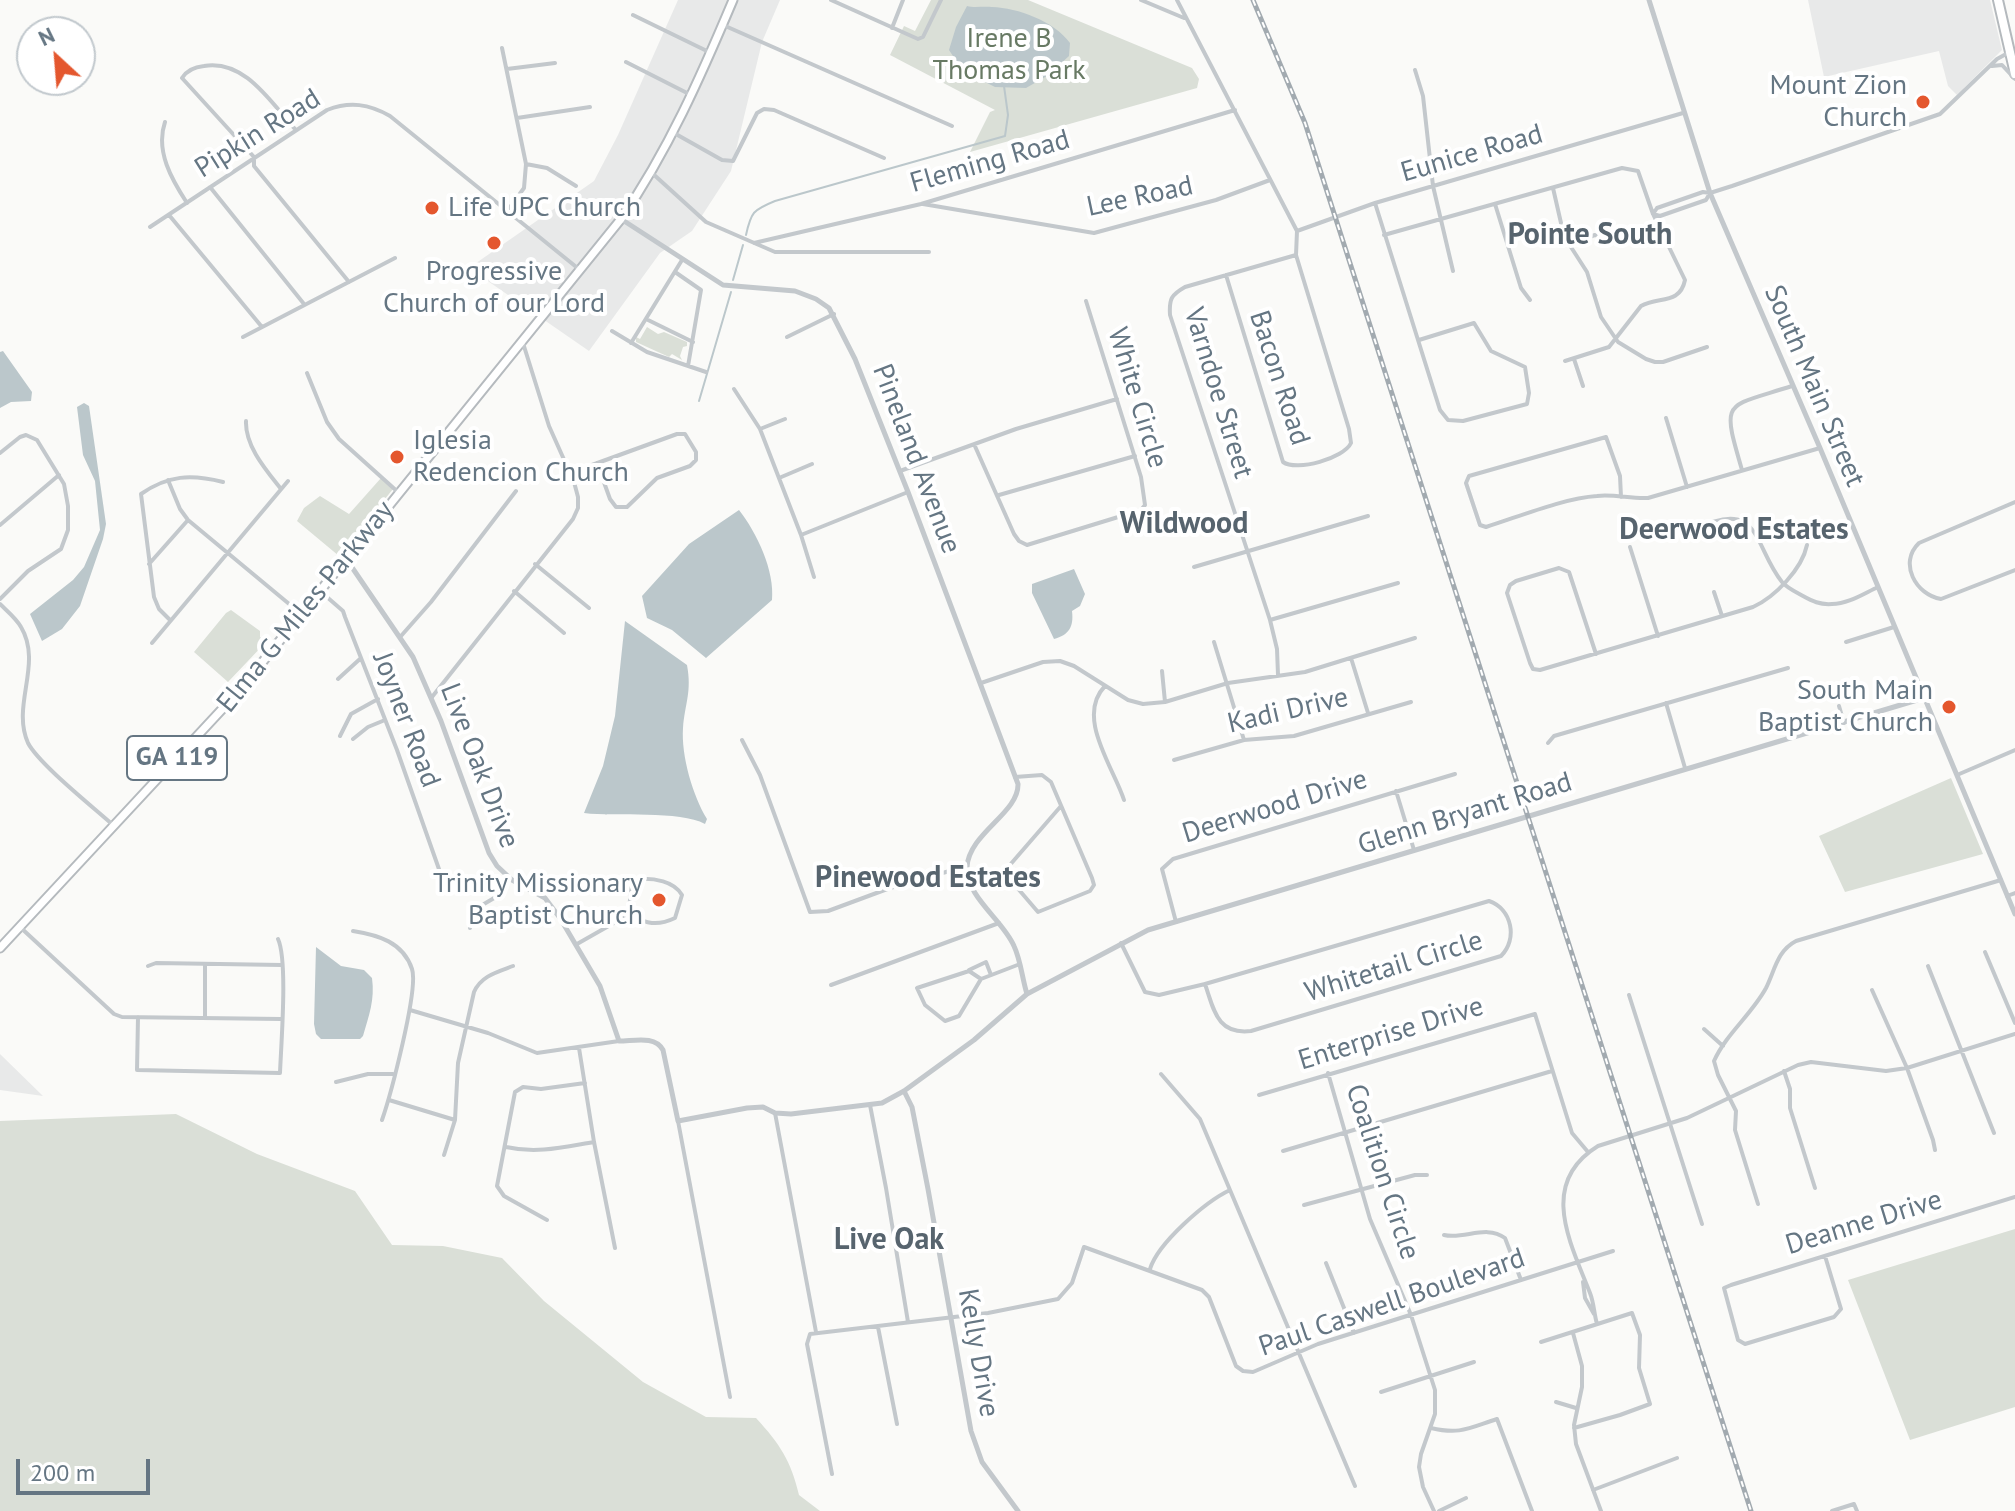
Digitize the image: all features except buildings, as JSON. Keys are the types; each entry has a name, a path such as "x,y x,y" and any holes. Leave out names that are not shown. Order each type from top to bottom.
{"highway":[{"path":"1998,0 2015,76"}],"main road":[{"name":"Elma G Miles Parkway","path":"0,948 236,695 621,219 674,133 733,0"}],"street":[{"path":"831,0 917,39 922,38 941,0"},
{"path":"892,28 903,0"},
{"path":"1141,0 1187,19"},
{"path":"1177,0 1297,231 1296,255"},
{"name":"South Main Street","path":"1649,0 1710,193 2015,914"},
{"path":"633,15 711,53"},
{"path":"723,25 952,126"},
{"path":"502,48 526,164 524,188 508,210"},
{"path":"1653,214 1660,216 1706,200 1710,193 1940,114 1997,59 2010,52"},
{"path":"626,62 691,95"},
{"path":"507,69 555,63"},
{"path":"1987,70 2001,65 2015,76"},
{"path":"295,129 251,81 230,67 203,66 187,72 182,78 254,157 254,166 349,282"},
{"path":"1415,70 1423,96 1433,186 1453,271"},
{"name":"Pipkin Road","path":"150,227 295,129 337,106 348,104 375,108 390,116 580,270"},
{"path":"516,118 590,107"},
{"path":"674,133 722,160 733,161 757,113 774,110 884,158"},
{"name":"Fleming Road","path":"754,243 921,204 1235,110"},
{"name":"Eunice Road","path":"1297,231 1375,203 1683,113"},
{"path":"165,122 162,131 167,172 187,203"},
{"path":"526,164 559,173 576,186"},
{"path":"1384,235 1624,168 1638,171 1653,214 1685,280 1683,289 1670,300 1648,302 1641,306 1609,347 1565,361"},
{"path":"652,173 706,222 775,252 929,252"},
{"name":"Lee Road","path":"921,204 1094,233 1216,200 1270,180"},
{"path":"210,187 305,304"},
{"path":"1553,188 1569,244 1587,272 1601,317 1614,338 1655,362 1707,347"},
{"path":"1375,203 1440,410 1448,420 1463,421 1527,404 1529,393 1525,367 1491,351 1474,323 1419,340"},
{"path":"1495,204 1521,288 1530,300"},
{"path":"169,215 262,327"},
{"path":"621,219 723,285 795,291 820,301 834,314 787,337"},
{"path":"1569,244 1595,235 1603,238"},
{"name":"Bacon Road","path":"1226,275 1283,462 1297,467 1343,453 1351,443 1296,255"},
{"name":"Varndoe Street","path":"1278,675 1277,649 1270,620 1170,315 1169,301 1172,294 1185,287 1296,255"},
{"path":"243,337 395,258"},
{"path":"631,344 682,260"},
{"path":"675,272 701,290 688,366"},
{"name":"White Circle","path":"974,444 1019,541 1027,545 1141,510 1145,505 1135,456 1086,301"},
{"name":"Pineland Avenue","path":"834,314 900,471 1015,777"},
{"path":"646,319 693,342"},
{"path":"612,331 631,344 706,372"},
{"path":"432,697 573,519 578,508 578,497 570,473 549,426 523,343"},
{"path":"1574,359 1583,386"},
{"path":"307,373 327,422 339,439 399,493"},
{"path":"1742,470 1729,416 1740,403 1792,386"},
{"path":"734,389 760,429 814,577"},
{"path":"900,471 1117,399"},
{"path":"1666,418 1687,487"},
{"path":"760,429 785,419"},
{"path":"246,421 245,430 262,466 281,489"},
{"path":"570,473 597,463 677,434 685,434 696,452 696,460 690,466 657,478 627,507 616,507 610,499 597,463"},
{"path":"0,453 20,437 33,436 64,484 68,506 66,540 61,549 28,571 0,602 22,627 30,649 23,727 30,747 113,825"},
{"path":"1621,497 1620,476 1606,437 1469,476 1466,483 1480,525 1486,527 1587,497 1648,498 1820,448"},
{"path":"999,495 1135,456"},
{"path":"779,478 812,464"},
{"path":"0,525 59,475"},
{"path":"169,619 156,603 141,494 167,478 193,476 223,482"},
{"path":"167,478 188,520 302,614"},
{"path":"152,643 169,619 288,481"},
{"path":"401,636 516,491"},
{"path":"801,535 908,492"},
{"path":"2015,502 1919,543 1910,555 1910,569 1922,592 1941,599 2015,570"},
{"path":"1194,567 1368,516"},
{"path":"1694,530 1714,520 1735,519 1747,524 1758,535 1783,584 1815,603 1849,601 1878,587"},
{"path":"149,564 188,520"},
{"path":"1596,654 1571,577 1565,569 1559,568 1510,585 1507,593 1533,669 1540,670 1596,654 1658,636 1722,617 1764,602 1805,556 1807,545"},
{"path":"1630,547 1658,636"},
{"name":"Live Oak Drive","path":"347,560 401,636 432,697 489,853 497,867 509,877 545,898 577,944 600,986 619,1041"},
{"path":"535,564 589,608"},
{"path":"1270,620 1398,583"},
{"name":"Joyner Road","path":"320,591 343,611 440,872"},
{"path":"514,591 564,633"},
{"path":"1714,592 1722,617"},
{"path":"1846,642 1894,627"},
{"path":"981,683 1043,662 1060,661 1074,666 1128,700 1143,704 1165,702 1228,683 1305,672 1415,638"},
{"path":"1214,642 1244,740"},
{"path":"338,679 361,658"},
{"path":"1351,658 1368,713"},
{"path":"1548,743 1554,736 1788,668"},
{"path":"1162,671 1165,702"},
{"path":"1105,686 1093,707 1095,723 1124,800"},
{"name":"Glenn Bryant Road","path":"1027,994 1148,930 1924,698"},
{"path":"340,736 351,714 378,699"},
{"name":"Kadi Drive","path":"1174,760 1244,740 1294,736 1411,702"},
{"path":"1666,703 1685,768"},
{"path":"1839,706 1844,723"},
{"path":"353,739 368,727 385,720"},
{"path":"742,740 760,775 807,909 816,913 841,907 967,866"},
{"path":"1957,775 2015,750"},
{"name":"Deerwood Drive","path":"1176,922 1162,869 1173,859 1455,774"},
{"path":"678,1121 747,1108 763,1107 775,1113 882,1103 904,1091 974,1040 1027,994 1014,945 971,883 967,866 987,828 1017,796 1015,777 1042,775 1047,778 1061,806 1094,885 1090,891 1038,912 1008,877 1009,866 1061,806"},
{"path":"1396,791 1414,850"},
{"path":"470,928 472,911 501,894 509,877"},
{"path":"638,879 666,882 678,888 682,895 675,918 663,924 650,925 628,915 632,885 638,879"},
{"path":"1758,1204 1735,1130 1736,1111 1714,1061 1765,990 1785,946 2001,880"},
{"path":"2007,896 2015,893"},
{"name":"Whitetail Circle","path":"1121,943 1145,992 1159,995 1489,901 1498,904 1505,913 1513,938 1501,956 1239,1033 1228,1030 1218,1019 1205,984"},
{"path":"577,944 628,915"},
{"path":"831,985 999,923"},
{"path":"20,927 114,1014 281,1019"},
{"path":"353,931 389,940 412,969 414,985 410,1010 382,1120"},
{"path":"138,1017 137,1070 280,1073 282,946 278,939"},
{"path":"1985,952 2015,1023"},
{"path":"991,975 986,962 969,971 917,988 925,1005 945,1021 959,1016 981,979 1020,964"},
{"path":"148,966 156,963 282,965"},
{"path":"205,964 205,1018"},
{"path":"444,1155 455,1120 458,1063 465,1027 478,984 486,977 513,966"},
{"path":"1928,966 1994,1133"},
{"path":"969,971 981,979"},
{"path":"1872,990 1907,1068 1935,1150"},
{"path":"1629,995 1702,1224"},
{"path":"410,1010 488,1033 537,1053 619,1041 651,1040 660,1044 678,1121 730,1397"},
{"name":"Enterprise Drive","path":"1259,1095 1535,1014 1552,1071"},
{"path":"1704,1029 1723,1046"},
{"path":"1597,1324 1592,1296 1583,1279 1566,1227 1562,1201 1569,1175 1588,1152 1671,1123 1784,1071 1811,1062 1886,1071 1907,1068 2015,1034"},
{"path":"579,1048 615,1248"},
{"path":"1283,1151 1552,1071 1572,1133 1588,1152"},
{"path":"1784,1071 1790,1089 1790,1108 1815,1188"},
{"path":"336,1082 379,1073 394,1075"},
{"name":"Coalition Circle","path":"1328,1073 1370,1219 1411,1315 1430,1376 1436,1403 1419,1467 1420,1478 1436,1511"},
{"path":"1161,1074 1200,1119 1355,1486"},
{"path":"547,1220 500,1192 498,1179 518,1088 541,1089 585,1083"},
{"name":"Kelly Drive","path":"904,1091 912,1107 971,1431 977,1452 1018,1511"},
{"path":"389,1100 455,1120"},
{"path":"870,1105 908,1322"},
{"path":"775,1113 816,1332"},
{"path":"506,1147 544,1151 594,1142"},
{"path":"1304,1205 1415,1175 1427,1175"},
{"path":"1150,1269 1155,1255 1207,1204 1230,1190"},
{"name":"Deanne Drive","path":"1825,1256 1841,1309 1834,1317 1745,1344 1738,1340 1724,1288 1825,1256 2015,1197"},
{"path":"1444,1235 1454,1238 1473,1232 1501,1234 1521,1280"},
{"name":"Paul Caswell Boulevard","path":"952,1317 1058,1299 1072,1283 1084,1247 1202,1290 1209,1297 1236,1366 1253,1372 1354,1333 1613,1251"},
{"path":"1326,1263 1354,1333"},
{"path":"1541,1342 1632,1313 1640,1335 1639,1368 1650,1404 1574,1428"},
{"path":"832,1474 807,1337 816,1332 952,1317"},
{"path":"878,1327 897,1424"},
{"path":"1572,1332 1582,1366 1582,1387 1574,1428 1576,1444 1601,1511"},
{"path":"1381,1392 1474,1362"},
{"path":"1556,1402 1576,1408"},
{"path":"1431,1428 1450,1433 1497,1419 1532,1511"},
{"path":"1593,1490 1677,1458"},
{"path":"1436,1511 1466,1498"},
{"path":"1832,1511 1854,1504 1857,1511"}],"shaded area":[{"path":"678,0 780,0 762,42 731,171 692,231 660,253 589,351 469,268 594,181 618,135"},
{"path":"1808,0 1990,0 2002,50 1957,95 1948,86 1939,51 1824,77"},
{"path":"967,6 1013,10 1035,17 1055,28 1070,43 1069,56 1047,76 1026,88 995,87 963,71 949,50"},
{"path":"3,351 32,392 31,401 11,402 0,408 0,352"},
{"path":"84,403 89,406 106,524 80,606 62,629 42,641 30,614 73,580 84,567 100,530 95,481 83,455 77,407"},
{"path":"739,510 763,553 771,577 772,600 706,658 672,630 647,618 642,596 689,544"},
{"path":"1074,569 1085,594 1080,606 1072,611 1069,630 1054,639 1032,593 1032,584"},
{"path":"625,621 687,665 689,683 683,728 684,751 693,787 707,819 705,824 664,815 584,813 603,766 615,716"},
{"path":"316,947 341,966 364,970 372,978 371,1007 360,1039 321,1039 316,1034"},
{"path":"0,1054 43,1096 0,1090"}],"green space":[{"name":"Irene B Thomas Park","path":"931,0 1028,0 1192,68 1199,79 1197,88 970,152 990,112 995,110 890,55 904,26 915,31"},
{"path":"647,327 658,334 664,332 687,342 680,356 682,360 636,342 636,337 640,339"},
{"path":"381,478 393,489 339,556 297,521 304,508 320,496 349,514"},
{"path":"231,610 260,631 260,637 266,642 228,682 194,652"},
{"path":"1951,778 1983,854 1845,892 1819,836"},
{"path":"176,1114 257,1154 355,1191 392,1245 443,1246 502,1258 544,1301 643,1382 706,1417 756,1418 784,1454 799,1495 820,1511 0,1511 0,1121"},
{"path":"2015,1229 2015,1407 1910,1440 1848,1280"}],"waterway":[{"path":"746,235 754,213 775,201 1005,136 1008,115 1004,86"},
{"path":"733,280 743,245"},
{"path":"699,401 731,292"}],"railway":[{"path":"1253,0 1305,123 1751,1511"}],"place":[{"name":"Mount Zion Church","path":"1923,102"},
{"name":"Life UPC Church","path":"432,208"},
{"name":"Progressive Church of our Lord","path":"494,243"},
{"name":"Iglesia Redencion Church","path":"397,457"},
{"name":"South Main Baptist Church","path":"1949,707"},
{"name":"Trinity Missionary Baptist Church","path":"659,900"}],"district":[{"name":"Pointe South","path":"1590,235"},
{"name":"Wildwood","path":"1184,524"},
{"name":"Deerwood Estates","path":"1734,530"},
{"name":"Pinewood Estates","path":"928,878"},
{"name":"Live Oak","path":"889,1240"}]}
